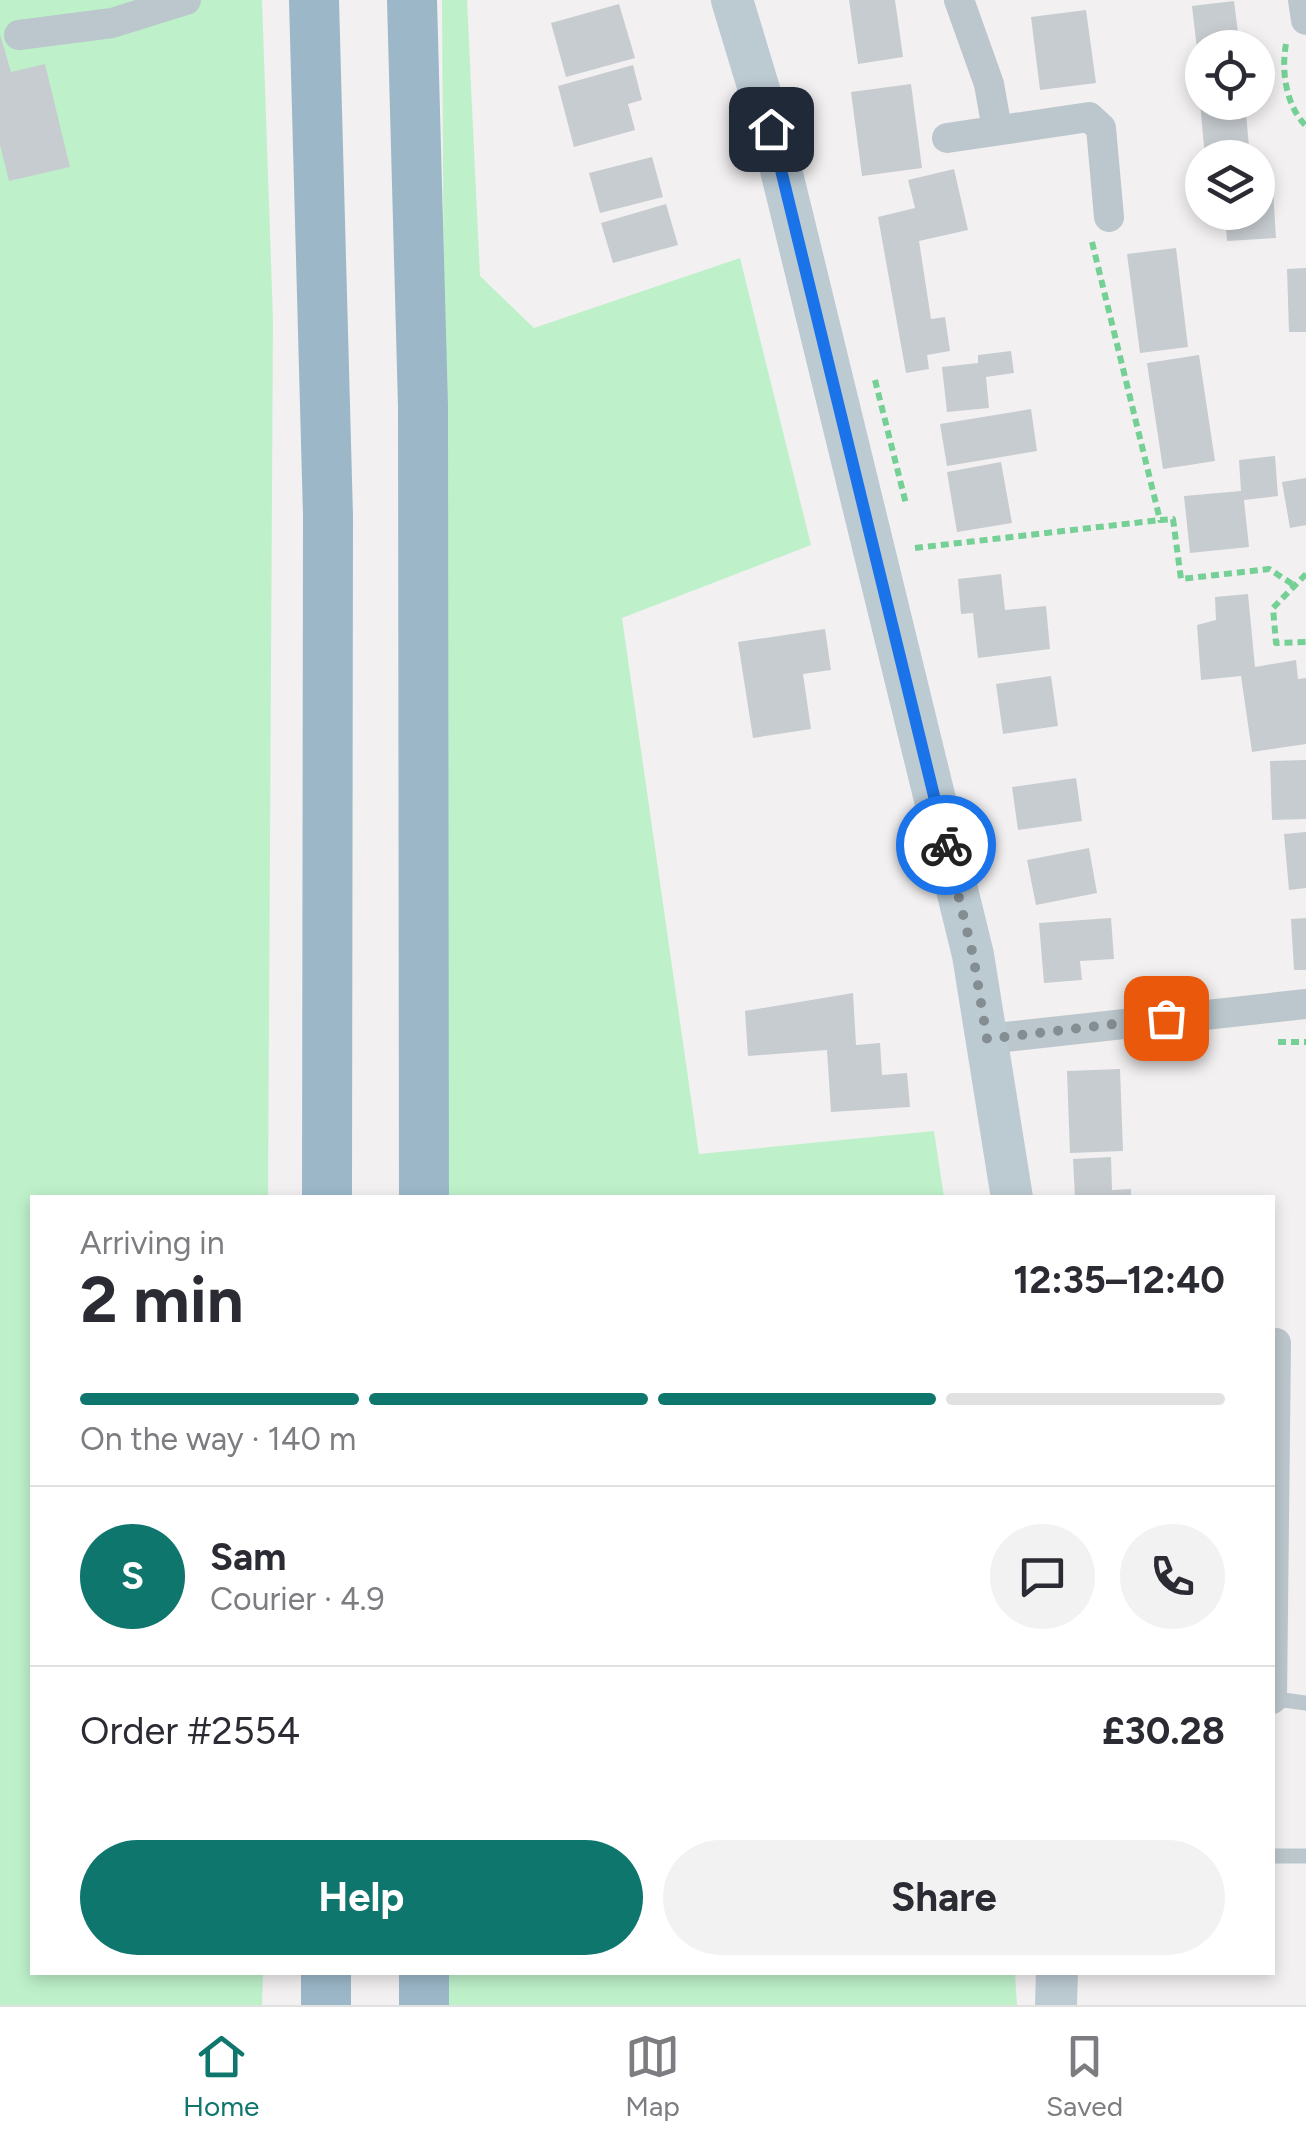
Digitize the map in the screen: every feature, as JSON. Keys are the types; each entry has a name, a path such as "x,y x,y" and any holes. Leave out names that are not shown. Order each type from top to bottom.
{"highway":[{"path":"314,0 328,516 327,1195"},
{"path":"412,0 423,406 424,1195"},
{"path":"326,1975 326,2005"},
{"path":"424,1975 424,2005"}],"main road":[{"path":"732,0 771,129 973,955 1012,1195"},
{"path":"1056,2005 1057,1975"}],"street":[{"path":"19,35 112,23 186,0"},
{"path":"960,0 989,84 997,129"},
{"path":"1297,26 1303,0"},
{"path":"947,138 1089,117 1101,128 1100,225"},
{"path":"987,1039 1306,1004"},
{"path":"1275,1520 1276,1342"}],"lane":[{"path":"1275,1699 1306,1703"},
{"path":"1275,1856 1306,1856"}],"path":[{"path":"1297,26 1282,64 1295,115 1306,126"},
{"path":"1100,225 1160,520"},
{"path":"915,548 1174,519 1181,579 1270,569 1294,585"},
{"path":"1306,574 1273,608 1276,642 1306,642"}],"green space":[{"path":"0,0 262,0 273,320 268,1195 30,1195 30,1975 263,1975 262,2005 0,2005"},
{"path":"442,0 467,0 480,276 534,328 740,258 811,545 622,618 699,1154 934,1131 944,1195 449,1195"},
{"path":"445,1975 1015,1975 1017,2005 445,2005"}],"building":[{"path":"849,0 895,0 903,57 858,64"},
{"path":"1234,1 1238,30 1195,30 1192,6"},
{"path":"619,4 635,58 566,77 551,23"},
{"path":"1086,10 1096,83 1040,90 1031,17"},
{"path":"0,34 11,72 45,64 70,167 9,181 0,145"},
{"path":"633,65 642,100 628,104 635,130 574,147 558,86"},
{"path":"911,84 922,168 862,176 851,92"},
{"path":"1202,120 1247,120 1248,140 1203,140"},
{"path":"652,157 663,197 600,213 589,173"},
{"path":"954,169 968,230 919,241 931,319 945,317 950,351 927,355 929,369 906,373 878,217 915,208 908,180"},
{"path":"666,204 678,245 613,263 601,223"},
{"path":"1275,222 1276,238 1227,241 1226,230 1275,230"},
{"path":"1176,248 1188,347 1140,353 1127,254"},
{"path":"1306,268 1306,332 1289,332 1287,269"},
{"path":"1011,351 1014,373 986,377 989,408 947,412 942,367 978,363 978,355"},
{"path":"1199,355 1215,461 1163,469 1147,363"},
{"path":"1031,409 1037,451 947,466 940,424"},
{"path":"1275,456 1278,496 1244,500 1249,547 1190,553 1184,496 1241,491 1239,460"},
{"path":"1001,462 1012,523 957,532 947,472"},
{"path":"1306,478 1306,525 1290,528 1282,482"},
{"path":"1001,574 1005,610 1046,606 1050,649 978,658 973,613 961,614 958,579"},
{"path":"1248,594 1255,667 1296,660 1298,679 1306,678 1306,744 1252,752 1241,676 1201,680 1197,625 1216,620 1215,597"},
{"path":"825,629 831,670 803,674 811,729 753,738 738,642"},
{"path":"1051,676 1058,726 1003,734 996,684"},
{"path":"1306,760 1306,819 1272,820 1270,761"},
{"path":"1076,778 1082,821 1018,830 1012,787"},
{"path":"1306,832 1306,888 1289,890 1284,834"},
{"path":"1089,848 1097,893 1036,905 1027,860"},
{"path":"1111,918 1114,959 1080,961 1082,980 1044,983 1039,923"},
{"path":"1306,918 1306,970 1294,970 1291,919"},
{"path":"853,993 856,1045 880,1043 882,1075 907,1073 910,1107 831,1112 827,1050 748,1056 745,1011"},
{"path":"1120,1069 1123,1151 1070,1153 1067,1071"},
{"path":"1111,1157 1112,1190 1131,1189 1131,1195 1075,1195 1073,1159"}],"way so far":[{"path":"946,845 973,955 987,1039 1166,1018"}],"route":[{"path":"771,129 946,845"}]}
